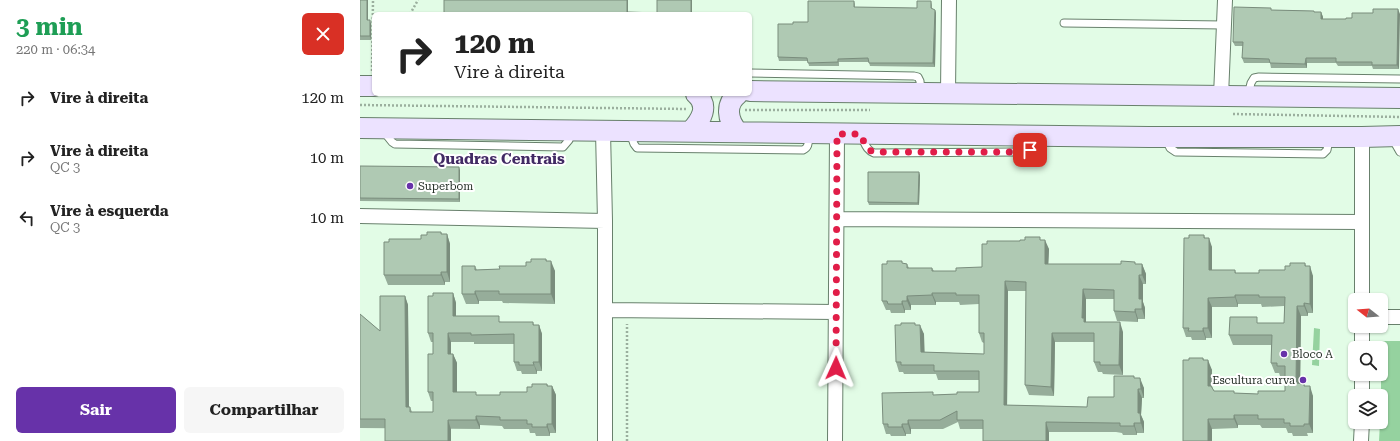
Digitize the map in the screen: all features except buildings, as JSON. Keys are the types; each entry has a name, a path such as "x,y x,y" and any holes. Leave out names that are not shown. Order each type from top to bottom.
{"main road":[{"path":"752,91 948,93 1224,105 1248,96 1400,98"},
{"path":"691,131 700,122 703,115 700,102"},
{"path":"733,102 732,126 738,132"},
{"path":"371,128 1035,136 1362,137 1397,141"}],"street":[{"path":"948,93 949,0"},
{"path":"1224,105 1225,0"},
{"path":"603,131 605,221 605,441"},
{"path":"835,441 837,134"},
{"path":"1362,137 1362,293"},
{"path":"360,216 605,221"},
{"path":"836,219 1362,222"},
{"path":"605,310 836,312"},
{"path":"1388,317 1400,317"},
{"path":"1362,429 1362,441"}],"lane":[{"path":"1064,23 1224,25"},
{"path":"752,73 914,76 918,77 920,81 922,93"},
{"path":"1248,96 1251,83 1254,78 1259,77 1400,79"},
{"path":"630,131 634,144 637,148 803,150 808,146 809,133"}],"path":[{"path":"372,12 373,0"},
{"path":"411,12 418,0"},
{"path":"371,128 369,91 372,23"},
{"path":"360,105 369,91"},
{"path":"519,96 700,102"},
{"path":"733,102 871,110"},
{"path":"1224,105 1400,117"},
{"path":"627,310 627,441"}],"green space":[{"path":"1314,328 1320,329 1319,366 1312,365"},
{"path":"1388,341 1400,341 1400,441 1379,441 1380,429 1388,429 1388,389 1381,389 1381,381 1388,381"}],"place":[{"name":"Superbom","path":"410,186"},
{"name":"Bloco A","path":"1284,354"},
{"name":"Escultura curva","path":"1303,380"}],"district":[{"name":"Quadras Centrais","path":"499,159"}],"route":[{"path":"836,368 837,134 860,134 867,148 874,152 1027,152 1030,150"}]}
